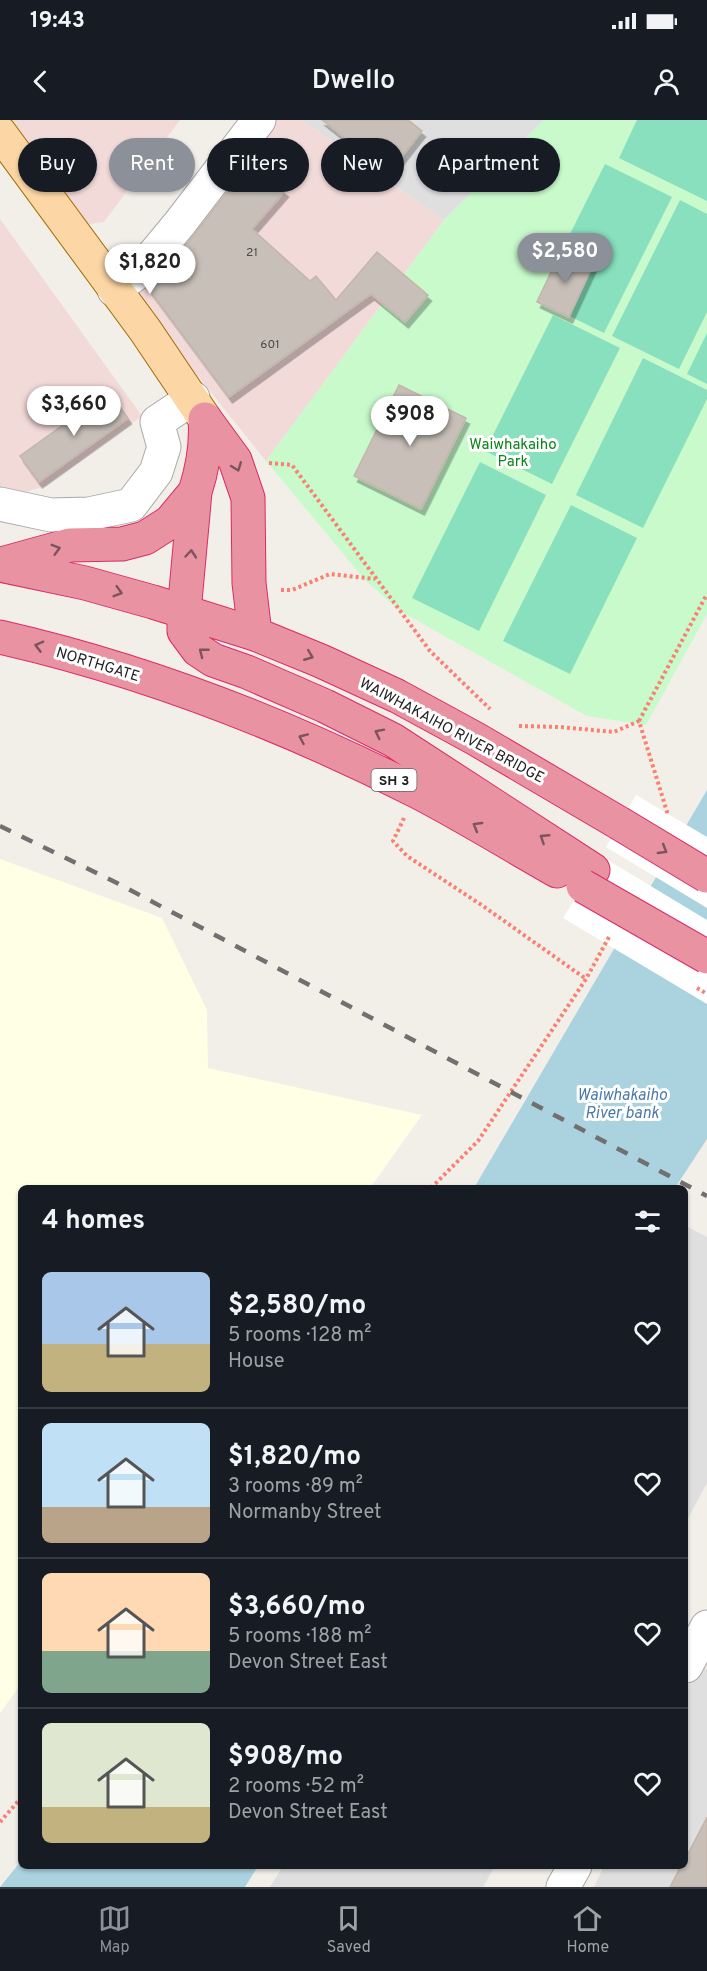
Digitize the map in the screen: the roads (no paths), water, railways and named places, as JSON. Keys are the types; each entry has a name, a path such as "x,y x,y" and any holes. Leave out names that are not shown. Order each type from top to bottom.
{"highway":[{"path":"199,408 207,441 201,475 195,492 184,612 184,631 198,650 213,660 247,672 325,706 393,740 588,878 707,946"},
{"path":"199,408 236,460 248,498 249,583 255,634"},
{"path":"0,565 70,545 123,544 145,538 170,522 195,492"},
{"path":"0,565 86,583 184,612"},
{"name":"WAIWHAKAIHO RIVER BRIDGE","path":"184,612 255,634 397,696 476,739 707,876"},
{"name":"NORTHGATE","path":"0,637 114,667 278,726 418,792 588,878"},
{"name":"SH 3","path":"588,878 707,957"}],"main road":[{"path":"0,133 199,408"}],"street":[{"path":"114,290 141,270 259,120"},
{"path":"0,504 51,514 89,514 131,505 156,472 164,447 157,422 199,408"},
{"path":"688,1662 707,1627"},
{"path":"563,1887 573,1869"}],"water":[{"name":"Waiwhakaiho River bank","path":"707,790 707,1139 677,1185 476,1185"},
{"path":"18,1865 18,1869 256,1869 245,1887 0,1887"}],"railway":[{"path":"0,826 117,883 686,1185"},
{"path":"688,1186 707,1196"}],"park label":[{"name":"Waiwhakaiho Park","path":"513,452"}]}
